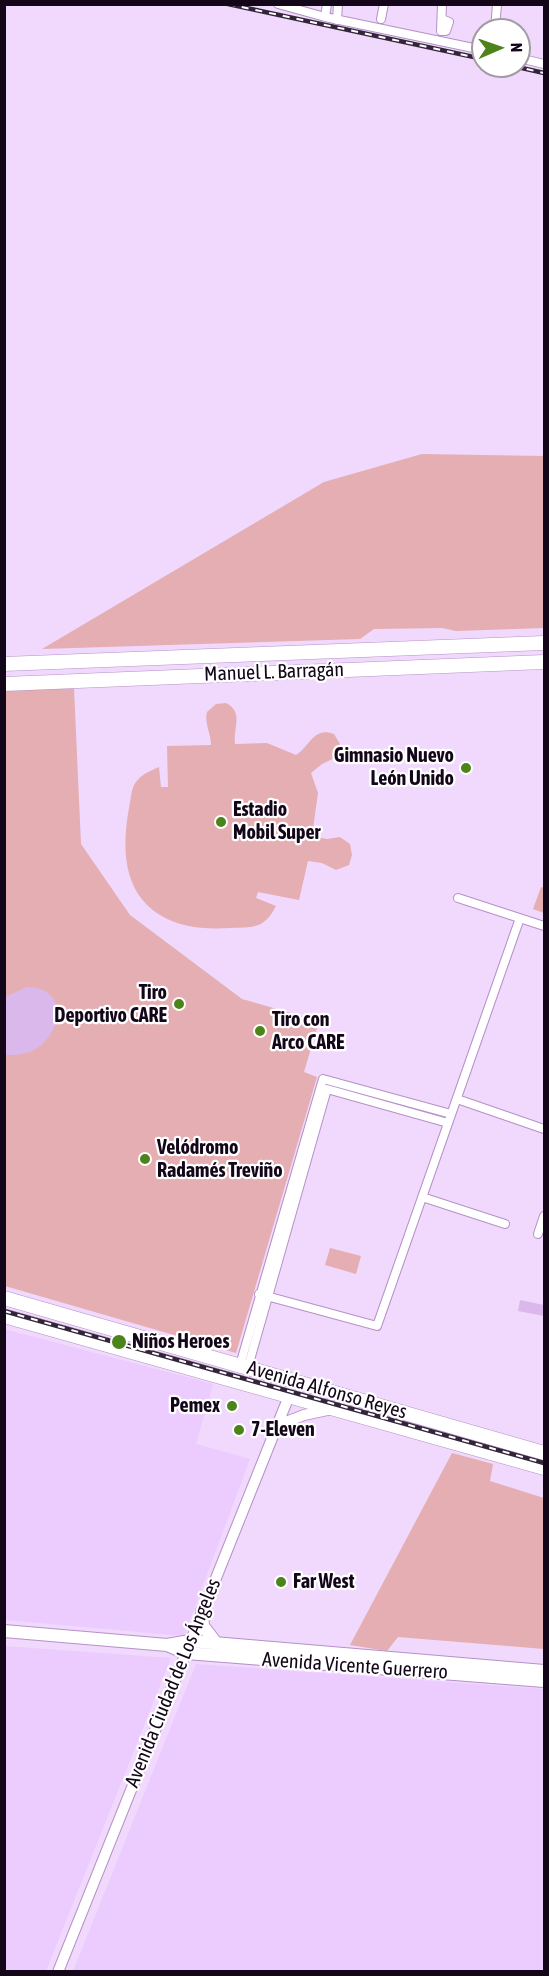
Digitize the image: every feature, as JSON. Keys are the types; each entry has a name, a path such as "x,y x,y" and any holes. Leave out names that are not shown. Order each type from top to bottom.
{"highway":[{"name":"Manuel L. Barragán","path":"4,664 544,643"},
{"name":"Manuel L. Barragán","path":"4,684 543,661"},
{"name":"Avenida Alfonso Reyes","path":"4,1298 544,1453"},
{"path":"4,1303 22,1321"},
{"name":"Avenida Alfonso Reyes","path":"4,1316 544,1468"},
{"path":"268,1373 306,1401"}],"main road":[{"path":"202,1611 203,1626 216,1643"},
{"name":"Avenida Vicente Guerrero","path":"4,1631 544,1681"},
{"name":"Avenida Vicente Guerrero","path":"188,1647 216,1643 544,1671"}],"street":[{"path":"278,4 337,20 471,48"},
{"path":"325,17 327,4"},
{"path":"337,20 338,4"},
{"path":"381,19 384,4"},
{"path":"442,4 442,19"},
{"path":"458,898 544,926"},
{"path":"263,1295 377,1326 520,918"},
{"path":"244,1366 278,1244 327,1089 450,1119"},
{"path":"457,1099 544,1129"},
{"path":"422,1197 505,1224"},
{"path":"538,1234 544,1216"},
{"name":"Avenida Ciudad de Los Ángeles","path":"58,1971 290,1395"},
{"path":"278,1425 304,1415 335,1409"}],"shaded area":[{"path":"422,454 544,456 544,628 456,631 442,628 374,629 360,639 42,649 324,482"},
{"path":"74,688 81,844 130,915 242,999 319,1021 304,1072 317,1077 236,1353 5,1286 5,690"},
{"name":"Estadio Mobil Super","path":"226,703 235,711 235,744 267,743 296,755 317,735 327,732 334,734 340,744 337,757 322,764 311,773 318,793 312,836 327,839 340,837 350,844 352,855 349,865 336,870 322,863 308,861 299,900 258,892 256,898 276,906 263,923 246,927 195,927 177,923 160,915 138,894 128,867 127,823 132,791 136,782 159,767 161,787 168,787 167,746 211,745 206,720 207,712 216,704"},
{"path":"541,887 544,888 544,913 533,909"},
{"path":"27,987 41,989 50,995 55,1003 56,1024 43,1044 32,1051 5,1055 5,997"},
{"path":"330,1248 361,1256 356,1274 325,1265"},
{"path":"520,1300 544,1305 544,1316 518,1311"},
{"path":"4,1329 213,1384 196,1444 250,1459 184,1636 5,1620"},
{"path":"452,1453 493,1464 490,1481 544,1498 544,1649 398,1637 387,1651 350,1645"},
{"path":"4,1646 171,1658 46,1971 5,1971"},
{"path":"196,1664 544,1689 544,1971 73,1971"}],"railway":[{"path":"228,4 471,56"},
{"path":"531,70 544,73"},
{"path":"4,1311 544,1463"}],"place":[{"name":"Gimnasio Nuevo León Unido","path":"466,768"},
{"name":"Estadio Mobil Super","path":"221,822"},
{"name":"Tiro Deportivo CARE","path":"179,1004"},
{"name":"Tiro con Arco CARE","path":"260,1031"},
{"name":"Velódromo Radamés Treviño","path":"145,1159"},
{"name":"Niños Heroes","path":"119,1342"},
{"name":"Pemex","path":"232,1406"},
{"name":"7-Eleven","path":"239,1430"},
{"name":"Far West","path":"281,1582"}]}
